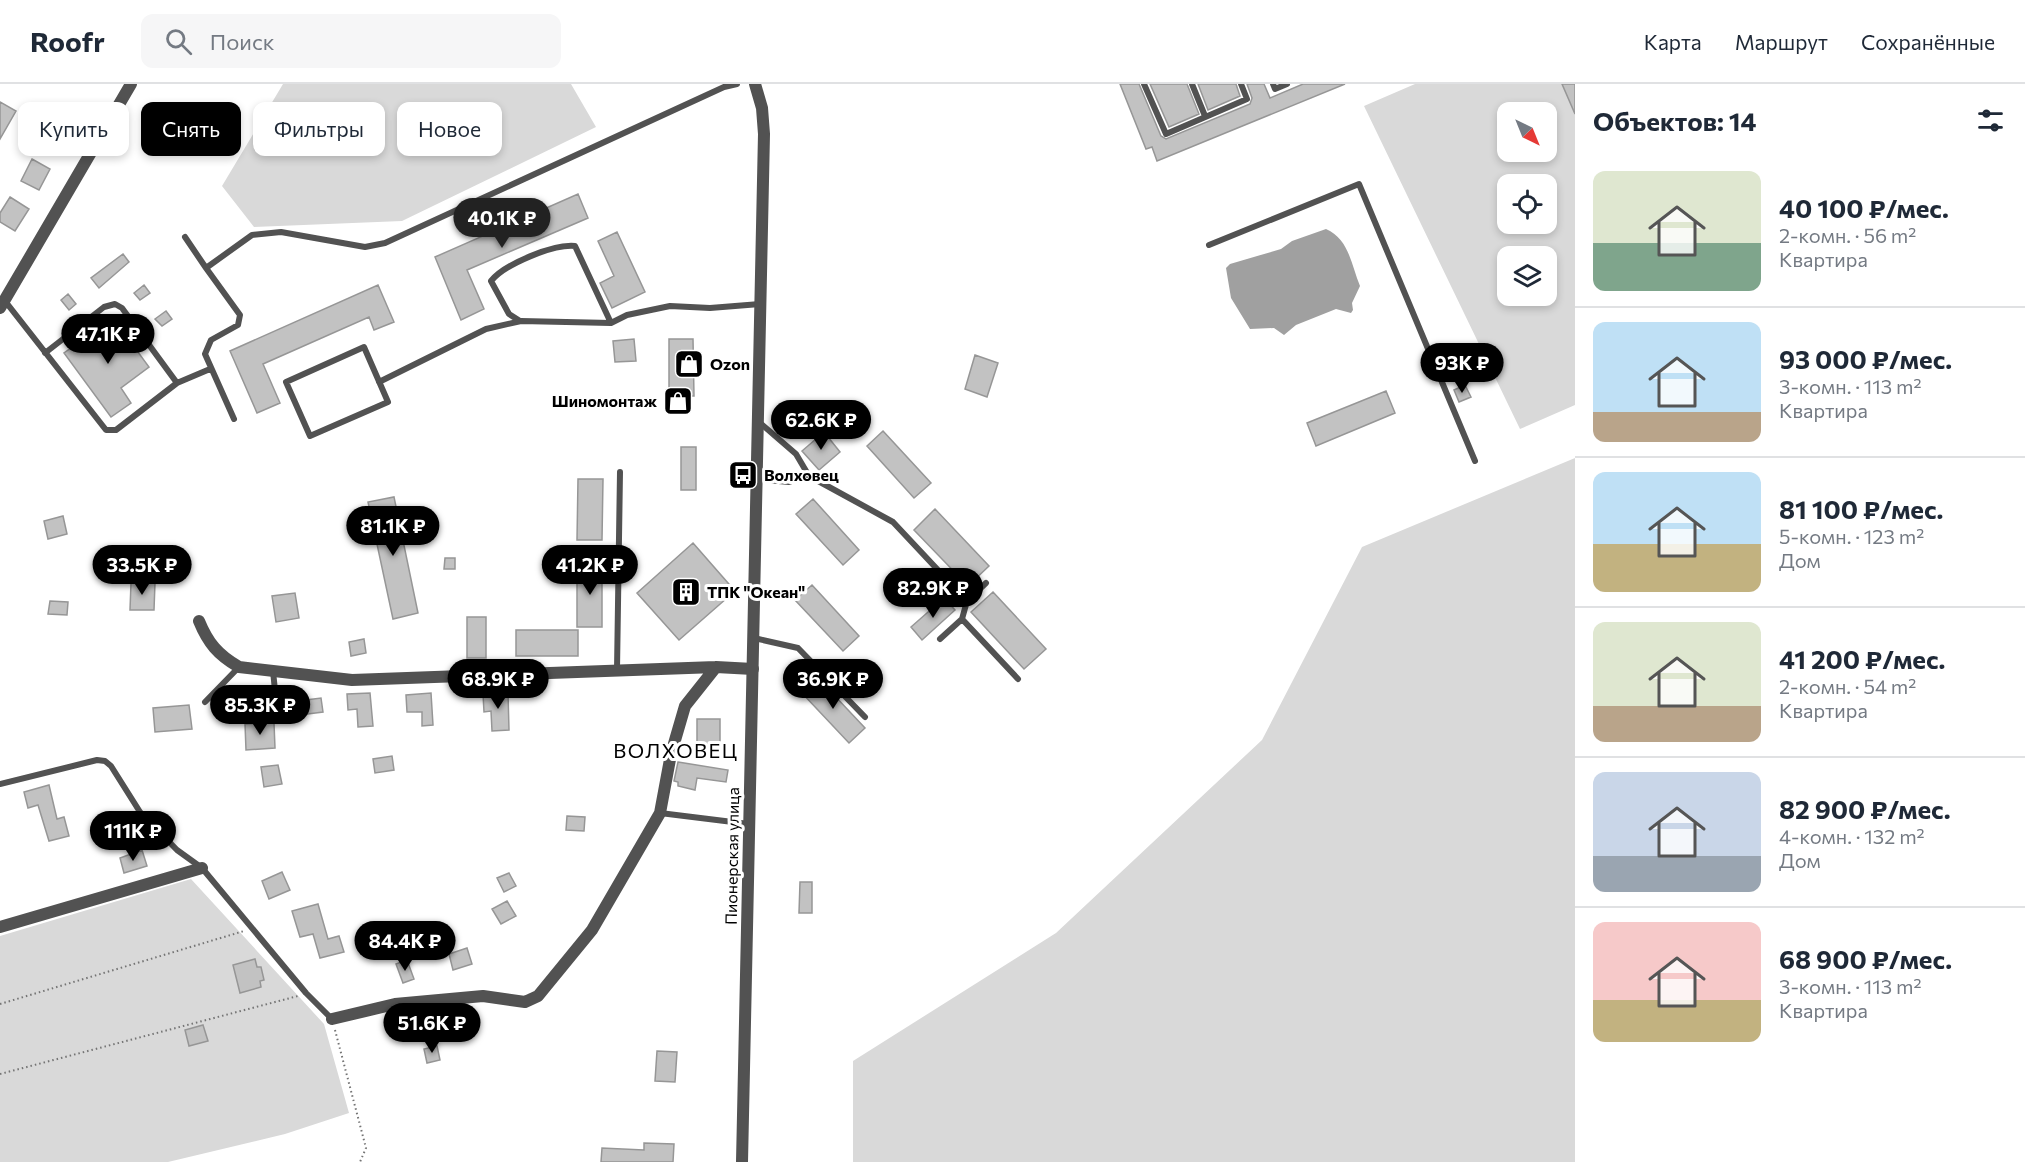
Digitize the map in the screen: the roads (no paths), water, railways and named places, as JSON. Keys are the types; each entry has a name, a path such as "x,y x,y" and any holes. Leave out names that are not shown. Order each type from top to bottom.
{"street":[{"path":"2,304 131,84"},
{"name":"Пионерская улица","path":"742,1162 764,134 762,108 754,84"},
{"path":"198,621 209,644 224,659 239,667 352,680 716,667 753,669"},
{"path":"332,1019 395,1004 483,996 525,1002 532,1000 544,990 592,930 660,813 671,754 686,706 716,667"},
{"path":"0,927 202,868"}],"lane":[{"path":"206,268 252,235 281,232 365,247 384,243 724,87 737,84"},
{"path":"1144,84 1166,134 1247,99 1241,84"},
{"path":"1192,84 1205,116"},
{"path":"1273,84 1275,89 1287,84"},
{"path":"1209,245 1359,184 1475,461"},
{"path":"185,237 240,315 240,320 232,330 208,344 205,354 234,419"},
{"path":"521,321 509,315 491,281 499,271 561,245 575,246 611,322"},
{"path":"2,304 45,353 103,428 109,431 120,427 177,383 210,369"},
{"path":"45,353 104,307 115,304 122,308 177,383"},
{"path":"379,382 486,329 521,321 611,322 627,315 670,306 710,308 760,304"},
{"path":"364,347 379,382 388,402 310,436 286,382 364,347"},
{"path":"758,421 796,454 809,476 892,522 967,601"},
{"path":"617,670 620,472"},
{"path":"757,479 789,482 809,476"},
{"path":"940,639 962,619 967,601 986,583"},
{"path":"962,619 1018,679"},
{"path":"754,638 798,648 865,717"},
{"path":"205,702 239,667"},
{"path":"273,671 277,710"},
{"path":"0,784 97,760 105,761 118,776 140,812 177,850 202,868 306,993 332,1019"},
{"path":"660,813 749,824"}],"place":[{"name":"Ozon","path":"689,364"},
{"name":"Шиномонтаж","path":"678,401"},
{"name":"Волховец","path":"743,475"},
{"name":"ТПК \"Океан\"","path":"686,592"}],"district":[{"name":"ВОЛХОВЕЦ","path":"676,751"}]}
